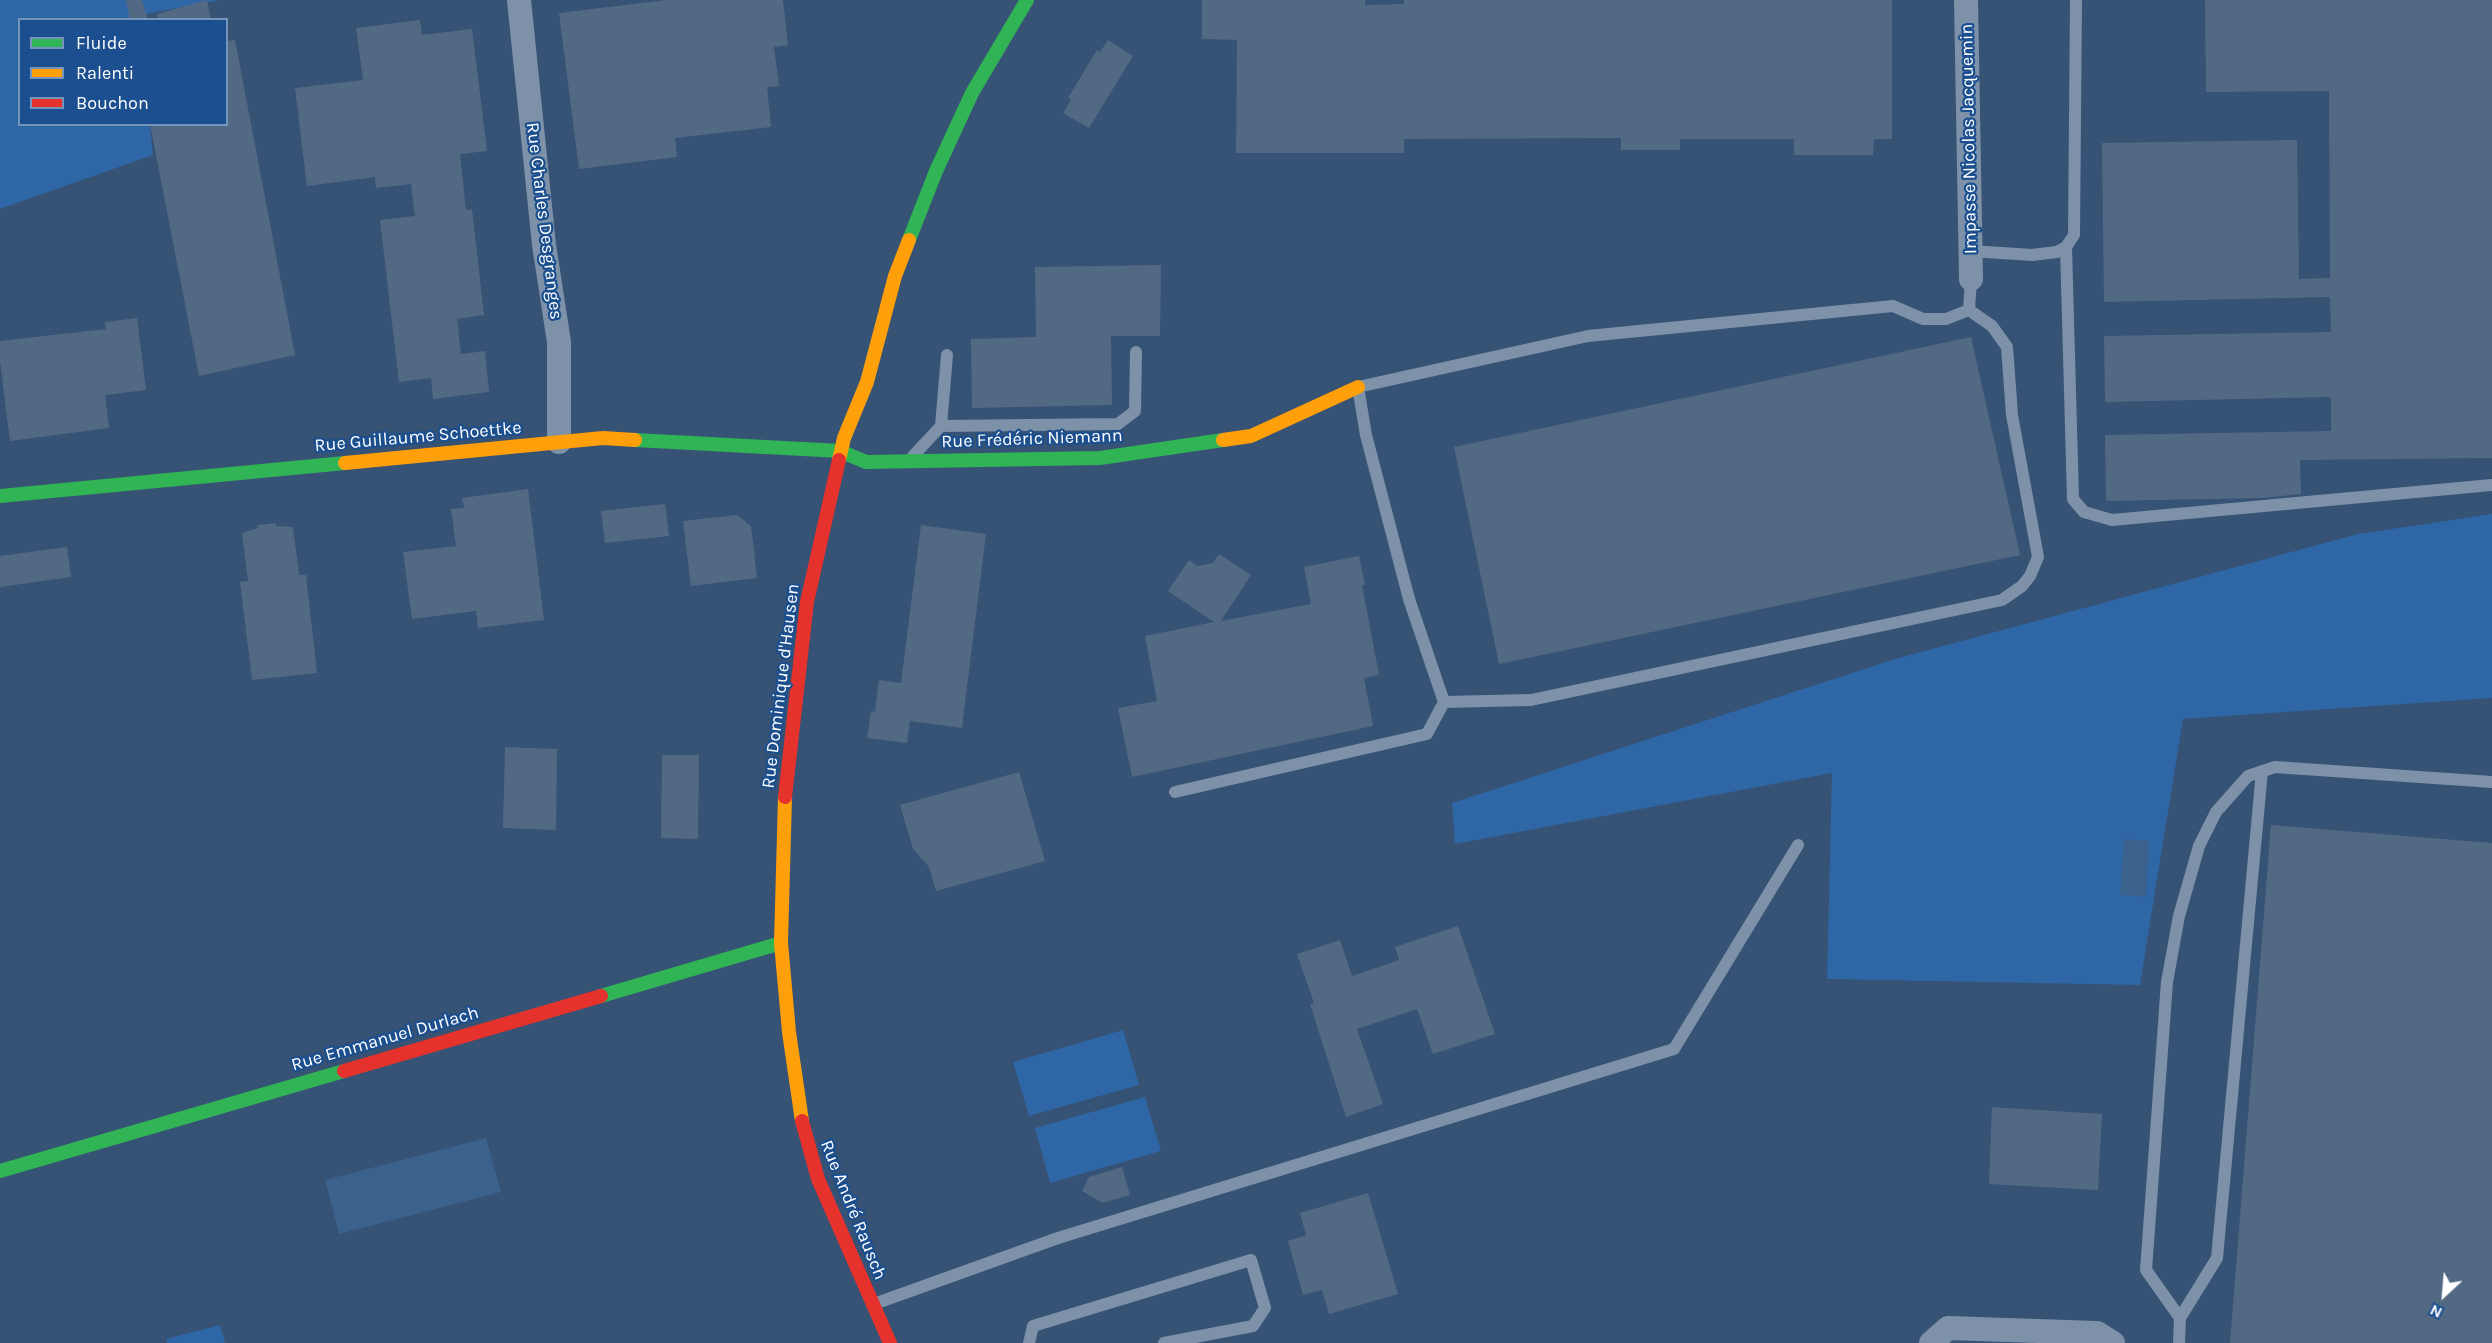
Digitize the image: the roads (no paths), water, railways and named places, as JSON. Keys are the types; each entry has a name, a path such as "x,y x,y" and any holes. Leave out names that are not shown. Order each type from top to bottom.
{"street":[{"name":"Rue Charles Desgranges","path":"519,0 544,245 559,342 559,442"},
{"name":"Rue Dominique d'Hausen","path":"842,445 867,382 895,276 936,171 972,93 1027,0"},
{"name":"Impasse Nicolas Jacquemin","path":"1966,0 1971,279"},
{"path":"877,288 884,266"},
{"name":"Rue Frédéric Niemann","path":"842,445 866,462 1100,458 1251,436 1358,387"},
{"name":"Rue Dominique d'Hausen","path":"781,943 782,857 793,704 807,602 842,445 848,388"},
{"name":"Rue Guillaume Schoettke","path":"0,496 603,438 842,445"},
{"name":"Rue Emmanuel Durlach","path":"0,1171 781,943"},
{"name":"Rue André Rausch","path":"781,943 794,1077 807,1143 836,1224 890,1343"},
{"path":"1931,1343 1948,1328 2097,1333 2113,1343"}],"lane":[{"path":"1970,250 2032,255 2057,252 2066,246 2074,235 2076,0"},
{"path":"2066,246 2073,499 2084,512 2112,520 2492,485"},
{"path":"1969,310 1971,279"},
{"path":"1175,792 1427,734 1444,702 1406,588 1366,435 1358,387 1588,336 1893,306 1923,319 1946,319 1969,310"},
{"path":"1444,702 1531,699 2002,600 2022,586 2030,576 2038,557 2012,415 2007,347 1992,326 1969,310"},
{"path":"941,426 1118,424 1135,411 1136,352"},
{"path":"909,462 941,426 947,355"},
{"path":"2180,1318 2146,1270 2167,982 2179,916 2199,846 2216,812 2248,776 2275,767 2492,782"},
{"path":"2179,1343 2180,1318 2217,1258 2262,771"},
{"path":"873,1305 1058,1238 1674,1049 1798,845"},
{"path":"1029,1343 1033,1326 1251,1260 1265,1308 1253,1326 1164,1343"}]}
